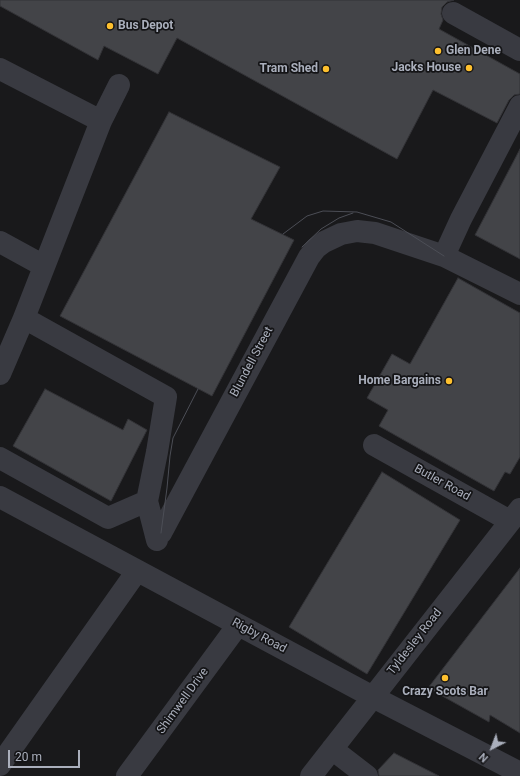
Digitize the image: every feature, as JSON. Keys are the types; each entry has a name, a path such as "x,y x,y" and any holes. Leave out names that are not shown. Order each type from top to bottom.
{"street":[{"path":"453,14 520,50"},
{"path":"0,68 101,121"},
{"path":"0,374 24,318 101,121 119,85"},
{"path":"444,256 461,219 520,106"},
{"name":"Blundell Street","path":"147,501 159,537 309,257 316,248 324,242 341,234 357,230 375,233 444,256 519,291"},
{"path":"0,242 44,266"},
{"path":"0,458 108,518 147,501 157,452 166,397 24,318"},
{"name":"Butler Road","path":"374,445 515,515"},
{"name":"Rigby Road","path":"0,497 373,697 520,773"},
{"name":"Tyldesley Road","path":"311,776 515,515"},
{"path":"0,765 137,571"},
{"name":"Shimwell Drive","path":"127,776 238,625"},
{"path":"332,749 367,776"}],"building":[{"name":"Tram Shed","path":"0,0 454,0 447,2 442,7 441,14 443,20 439,29 520,74 520,94 514,95 509,100 497,123 433,90 397,159 177,38 158,74 104,46 98,60 0,6"},
{"path":"169,112 280,167 251,219 294,240 212,396 60,316"},
{"path":"520,149 520,259 475,235"},
{"name":"Home Bargains","path":"458,278 520,313 520,457 510,474 505,472 494,491 379,426 388,410 367,398 392,354 410,364"},
{"path":"45,389 123,430 128,419 147,430 111,501 13,446"},
{"path":"382,472 460,520 367,674 289,627"},
{"path":"520,568 520,733 490,715 489,722 428,688"},
{"path":"394,753 439,776 379,776 378,770"}],"tram line":[{"path":"283,234 307,216 323,211 357,212 391,222 444,256"},
{"path":"302,247 321,229 339,218 353,213"},
{"path":"161,533 173,438 198,389"}],"place":[{"name":"Bus Depot","path":"110,26"},
{"name":"Glen Dene","path":"438,51"},
{"name":"Jacks House","path":"469,68"},
{"name":"Tram Shed","path":"326,69"},
{"name":"Home Bargains","path":"449,381"},
{"name":"Crazy Scots Bar","path":"445,678"}]}
